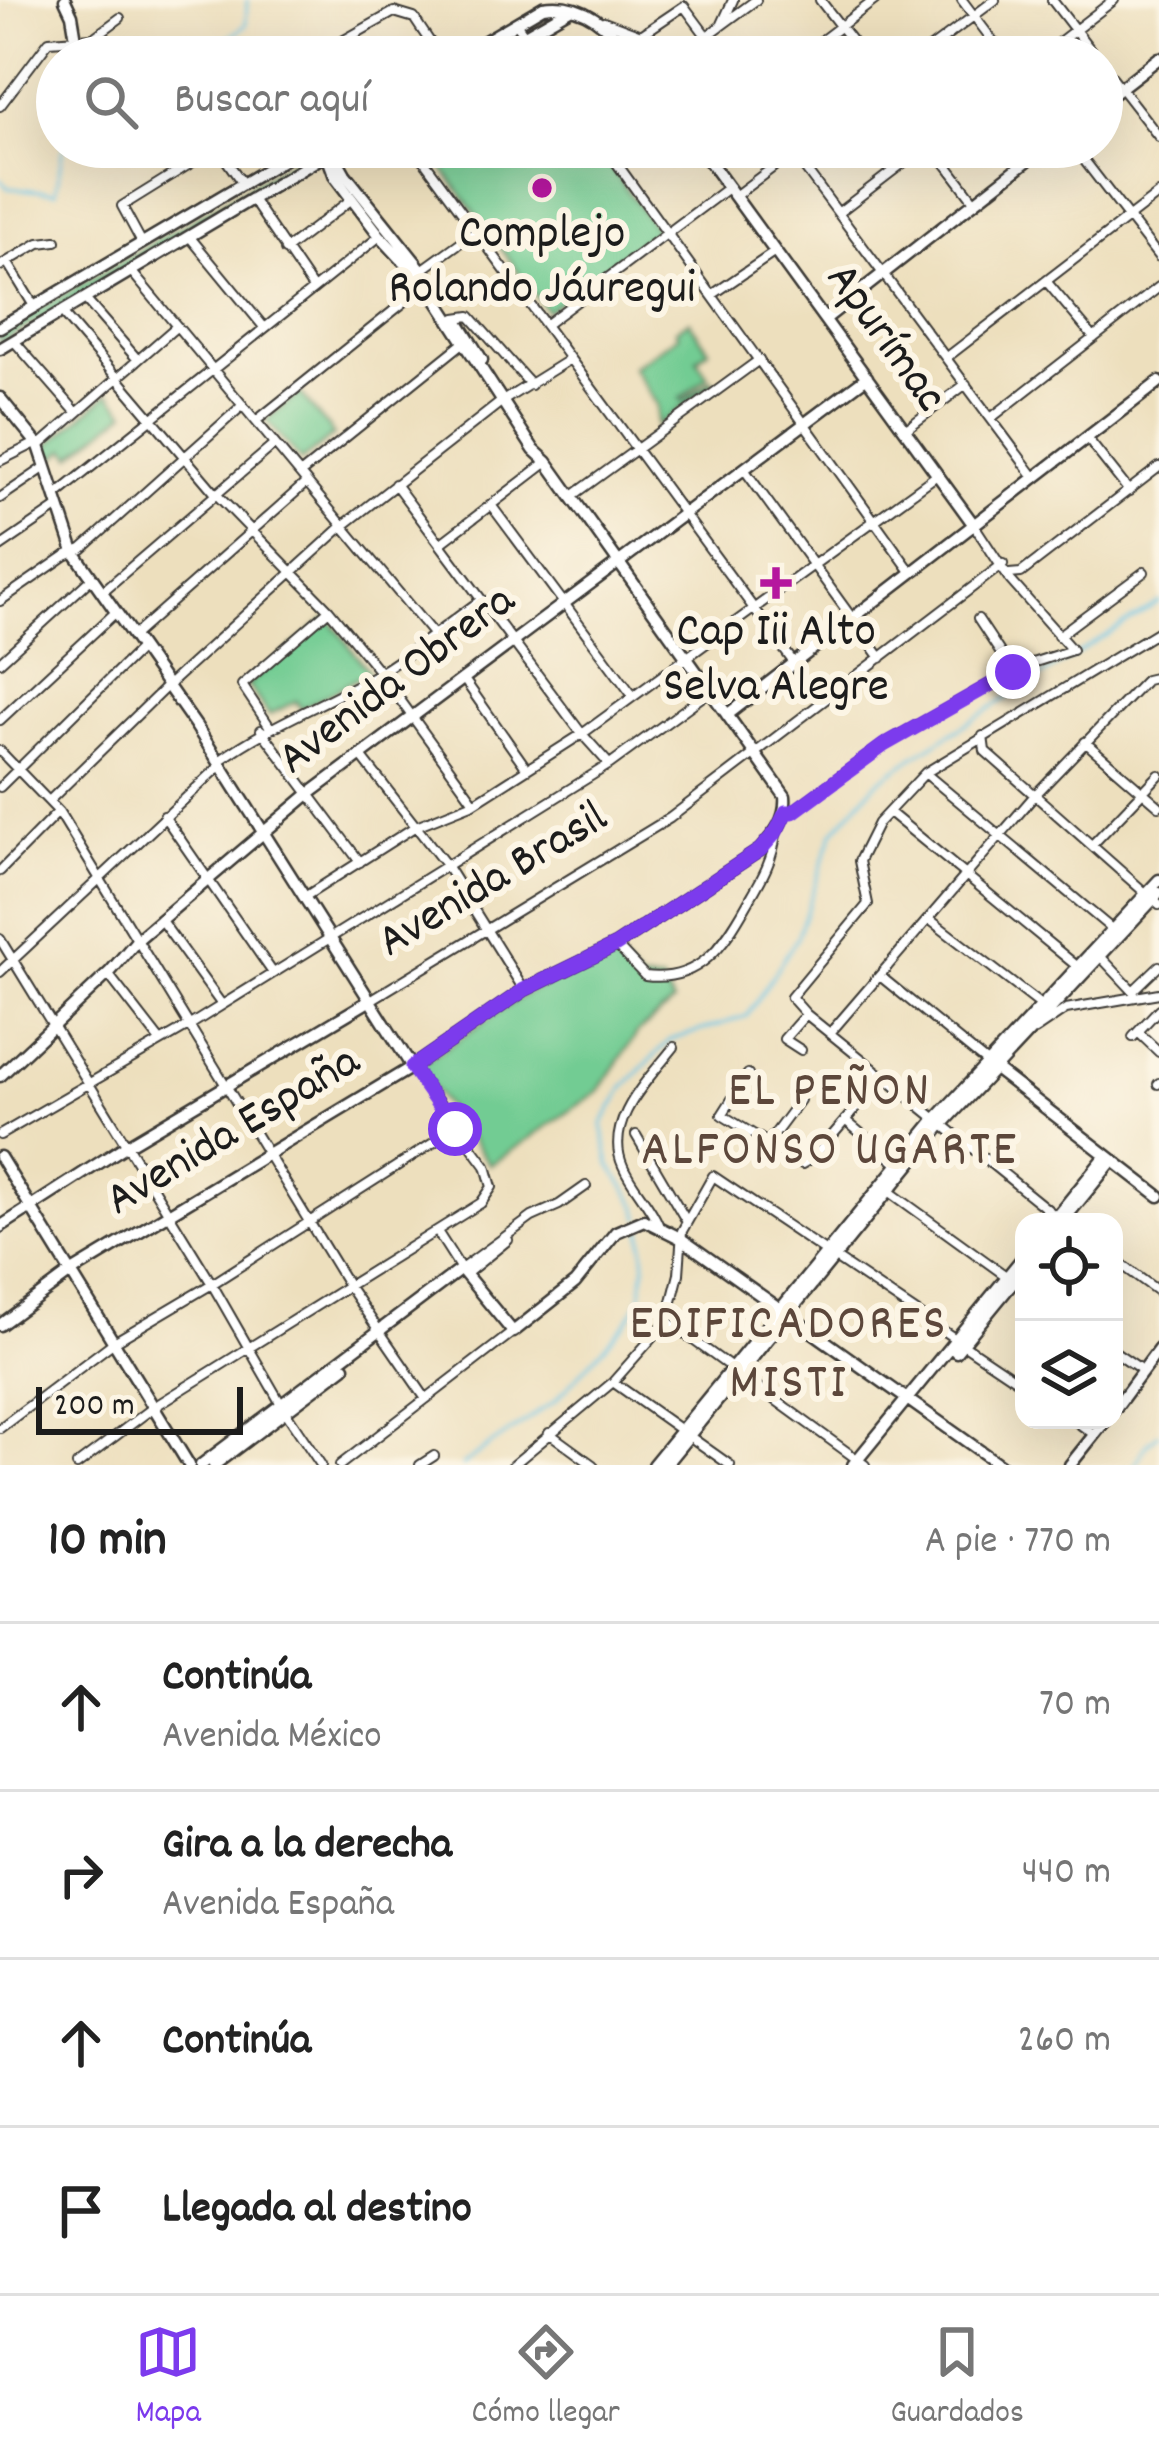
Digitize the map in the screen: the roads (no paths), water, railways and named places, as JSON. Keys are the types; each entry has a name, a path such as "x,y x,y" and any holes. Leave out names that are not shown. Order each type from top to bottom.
{"street":[{"path":"722,26 733,0"},
{"path":"494,36 549,5 573,8 641,35 685,6 707,36 756,0"},
{"path":"820,0 848,36"},
{"path":"827,36 875,0"},
{"path":"962,0 989,36"},
{"path":"948,36 995,0"},
{"path":"1052,0 1080,36"},
{"path":"1068,36 1114,0"},
{"path":"70,2 75,36"},
{"path":"521,36 573,8"},
{"path":"352,36 394,13 414,18 426,36"},
{"path":"96,36 120,18"},
{"path":"604,21 616,36"},
{"path":"516,23 524,34"},
{"path":"0,106 36,58"},
{"path":"1123,86 1159,58"},
{"path":"1123,92 1159,137"},
{"path":"142,243 122,206 188,168"},
{"path":"232,168 243,184"},
{"path":"0,327 270,168"},
{"path":"0,349 301,168"},
{"path":"338,168 352,199 380,236 424,277 463,343 785,796 786,812 793,812 884,745 1013,672 1072,650 1058,636 1144,572"},
{"path":"341,168 456,318 504,401"},
{"path":"430,168 794,663"},
{"path":"620,168 912,573"},
{"name":"Apurímac","path":"714,168 1058,636"},
{"path":"545,325 668,233 767,168"},
{"path":"807,168 1036,478"},
{"path":"838,213 897,168"},
{"path":"949,168 975,202"},
{"path":"825,319 1018,168"},
{"path":"1091,168 1159,257"},
{"path":"946,358 1159,194"},
{"path":"252,199 313,287"},
{"path":"285,250 352,199"},
{"path":"256,421 476,231"},
{"path":"189,236 263,326"},
{"path":"0,548 212,367 380,236"},
{"path":"34,306 3,264 39,243 56,241"},
{"path":"712,296 776,252"},
{"path":"131,271 434,634"},
{"path":"1046,281 1094,338"},
{"path":"991,418 1159,287"},
{"path":"85,298 138,360"},
{"path":"62,313 216,494 329,610 474,803"},
{"path":"456,318 470,316 531,385"},
{"path":"0,461 38,445 177,326"},
{"path":"14,340 77,413"},
{"path":"131,637 251,531 303,478 463,343"},
{"path":"49,801 344,525 504,401 570,359"},
{"path":"572,497 759,360"},
{"name":"Avenida Obrera","path":"0,1076 160,919 309,794 867,377"},
{"path":"727,715 1159,382"},
{"path":"905,430 966,384"},
{"path":"0,398 38,445 74,552 306,896 412,1067 486,1166 492,1187 481,1203 438,1233 154,1407 76,1465"},
{"path":"0,601 74,552 243,405"},
{"path":"1087,438 1129,491"},
{"path":"101,593 275,444"},
{"path":"440,544 543,458"},
{"name":"Avenida Brasil","path":"0,1227 127,1145 670,818 881,658 1006,569 1021,573 1159,467"},
{"path":"0,498 44,468"},
{"path":"743,468 881,658"},
{"path":"306,896 416,826 474,803 582,734 938,474"},
{"path":"395,484 582,734 610,764"},
{"path":"491,505 633,697"},
{"path":"0,662 92,578"},
{"path":"0,972 219,764 266,728 380,672 482,600"},
{"path":"329,610 242,685 309,794 360,862"},
{"path":"0,720 116,612"},
{"path":"978,619 1013,672"},
{"path":"1049,1213 791,997 868,904 859,861 878,824 925,773 1159,631"},
{"path":"0,787 141,648"},
{"path":"463,678 527,770"},
{"path":"830,1033 1085,742 1146,680 1158,680"},
{"path":"0,1135 190,1025 610,764 710,692"},
{"path":"983,736 986,751 1154,897"},
{"path":"1085,742 1159,806"},
{"path":"0,752 59,812 309,1223 425,1399"},
{"path":"362,756 446,865 524,990"},
{"path":"925,773 1115,932"},
{"path":"1092,844 1159,775"},
{"path":"0,871 59,812"},
{"name":"Avenida España","path":"0,1324 72,1272 412,1067 524,990 616,945 760,850 786,812"},
{"path":"890,812 1080,969"},
{"path":"164,816 273,974"},
{"path":"616,945 645,976 661,978 692,970 720,949 772,860 776,832"},
{"path":"760,850 772,860"},
{"path":"665,1465 703,1411 938,1122 1115,932 1154,897 1159,880"},
{"path":"160,919 222,1005"},
{"path":"929,919 1044,1008"},
{"path":"1080,969 1099,955 1115,932"},
{"path":"0,939 321,1465"},
{"path":"1099,955 1133,991 1159,966"},
{"path":"108,974 160,1041"},
{"path":"880,976 1159,1196"},
{"path":"1026,1027 1066,1009 1159,993"},
{"path":"1159,1010 1136,1035 1159,1052"},
{"path":"802,1050 784,1039 806,1014"},
{"path":"658,1224 634,1187 617,1147 628,1108 674,1047"},
{"path":"748,1074 722,1115 802,1164 808,1164 883,1076"},
{"path":"759,1155 800,1100"},
{"path":"844,1120 900,1167"},
{"path":"0,1428 114,1342 455,1129"},
{"path":"636,1135 687,1222"},
{"path":"0,1157 189,1465"},
{"path":"1065,1213 1108,1159"},
{"path":"513,1465 613,1382 668,1322 679,1274 680,1238 713,1177 1015,1379"},
{"path":"202,1465 537,1216 586,1186"},
{"path":"668,1322 860,1464 960,1340 1015,1283 884,1188"},
{"path":"340,1465 575,1283 616,1232 639,1221 658,1224 680,1238 1000,1465"},
{"path":"438,1233 512,1332"},
{"path":"1123,1266 1159,1292"},
{"path":"1123,1398 1159,1348"},
{"path":"1123,1357 1143,1371"},
{"path":"613,1382 730,1465"},
{"path":"214,1465 283,1408"},
{"path":"1087,1429 1095,1435"},
{"path":"1070,1465 1099,1429"},
{"path":"549,1432 593,1465"},
{"path":"653,1465 685,1434"},
{"path":"420,1465 434,1456"}],"waterway":[{"path":"231,36 246,25 247,0"},
{"path":"0,179 8,188 56,192 60,168"},
{"path":"640,1218 637,1205 610,1165 602,1125 625,1086 670,1040 747,1016 797,938 833,832 876,783 1159,602"},
{"path":"462,1465 555,1401 626,1323 641,1297 642,1227"},
{"path":"1135,1465 1159,1434"}],"place":[{"name":"Complejo Rolando Jáuregui","path":"542,188"},
{"name":"Cap Iii Alto Selva Alegre","path":"776,583"}],"district":[{"name":"EL PEÑON ALFONSO UGARTE","path":"830,1123"},
{"name":"EDIFICADORES MISTI","path":"789,1356"}]}
